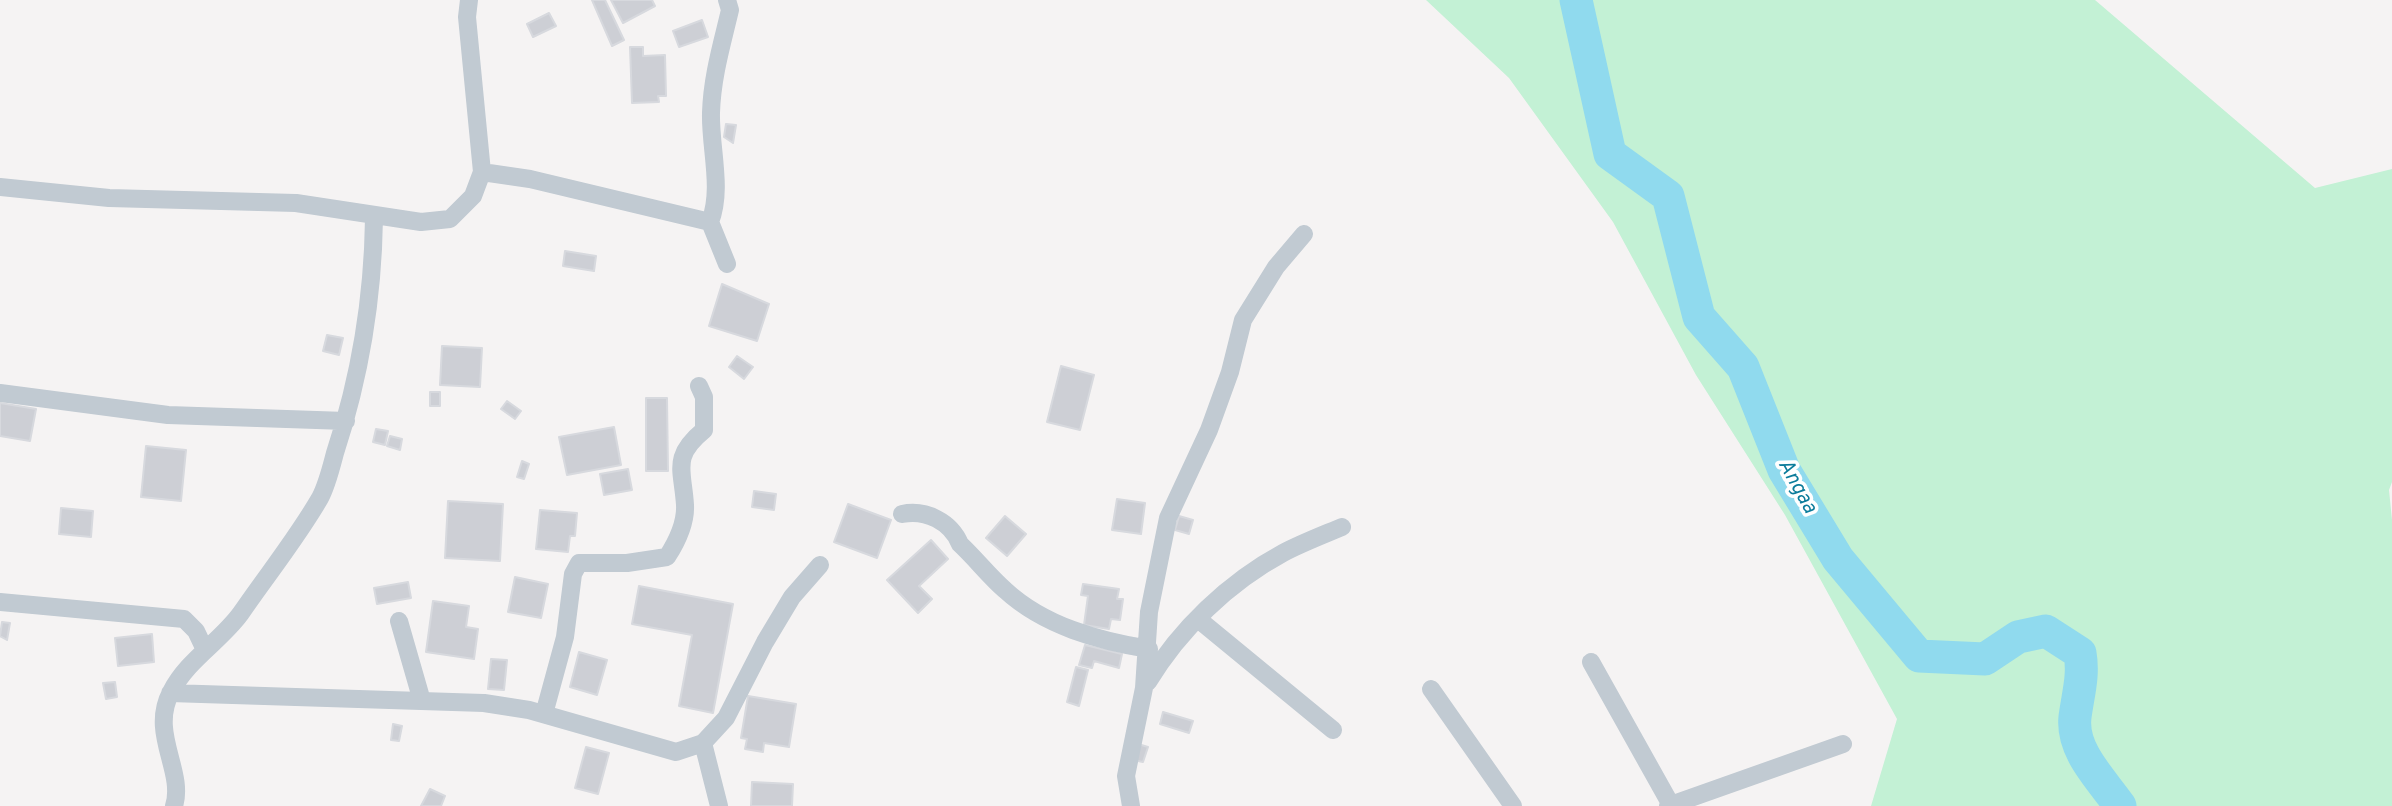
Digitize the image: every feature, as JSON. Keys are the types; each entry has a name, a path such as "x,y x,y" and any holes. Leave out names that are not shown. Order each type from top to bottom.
{"street":[{"path":"0,187 109,198 296,203 374,218 421,222 450,219 473,196 482,172 467,17 469,0"},
{"path":"727,0 730,10 712,92 711,133 716,194 710,222 727,264"},
{"path":"482,172 530,179 710,222"},
{"path":"174,806 179,791 165,746 164,722 170,693 205,650 234,623 321,496 346,421 373,284 374,218"},
{"path":"1132,806 1126,776 1144,688 1149,649 1149,612 1168,518 1209,430 1230,372 1243,320 1276,267 1304,234"},
{"path":"544,714 565,637 573,574 579,563 648,561 667,557 674,546 685,506 680,482 684,450 704,430 706,417 699,386"},
{"path":"0,393 168,415 346,421"},
{"path":"902,514 912,512 941,519 960,544 1006,591 1047,621 1117,644 1149,649"},
{"path":"1144,688 1167,650 1242,580 1283,553 1342,527"},
{"path":"170,693 484,703 544,714 676,752 704,743 726,718 765,642 792,597 820,565"},
{"path":"0,602 184,620 196,631 205,650"},
{"path":"1198,619 1333,730"},
{"path":"399,621 418,679 422,701"},
{"path":"1591,663 1670,806 1715,798 1843,744"},
{"path":"1431,689 1513,806"},
{"path":"704,743 719,806"}],"green space":[{"path":"1426,0 2095,0 2315,188 2392,169 2392,482 2389,490 2392,520 2392,806 1871,806 1897,719 1785,515 1696,375 1613,222 1509,78"}],"building":[{"path":"592,0 605,0 624,40 612,46"},
{"path":"611,0 652,0 655,6 623,23"},
{"path":"549,13 556,26 533,37 527,24"},
{"path":"702,20 708,37 679,47 673,31"},
{"path":"630,47 643,47 643,56 665,55 666,96 658,96 659,102 632,103"},
{"path":"726,124 736,125 733,143 724,137"},
{"path":"565,251 596,256 594,271 563,266"},
{"path":"722,284 769,304 757,341 709,326"},
{"path":"327,335 343,338 339,355 323,351"},
{"path":"442,346 482,348 480,387 440,385"},
{"path":"737,356 753,367 744,379 729,367"},
{"path":"1061,366 1094,375 1080,430 1047,422"},
{"path":"430,392 440,392 440,406 430,406"},
{"path":"646,398 667,398 668,471 646,471"},
{"path":"507,401 521,411 515,419 501,409"},
{"path":"0,403 36,409 30,441 0,436"},
{"path":"614,427 621,465 567,475 559,437"},
{"path":"376,429 388,431 385,445 373,442"},
{"path":"390,436 402,439 400,450 387,446"},
{"path":"146,446 186,450 181,501 141,497"},
{"path":"522,461 529,464 524,479 517,477"},
{"path":"628,469 632,490 604,495 600,474"},
{"path":"754,491 776,494 774,510 752,507"},
{"path":"1117,499 1145,503 1141,534 1112,530"},
{"path":"448,501 503,504 500,561 445,558"},
{"path":"848,504 891,520 877,558 834,542"},
{"path":"61,508 93,511 91,537 59,534"},
{"path":"540,510 577,513 575,536 570,536 568,552 536,549"},
{"path":"1005,516 1026,534 1007,556 986,538"},
{"path":"1179,516 1193,520 1189,534 1175,530"},
{"path":"931,540 948,559 919,586 932,599 918,613 887,580"},
{"path":"515,577 548,584 541,618 508,612"},
{"path":"408,582 411,598 377,604 374,588"},
{"path":"1083,584 1119,589 1117,599 1123,599 1120,620 1111,619 1109,629 1084,625 1088,596 1081,595"},
{"path":"639,586 733,604 713,713 679,706 692,635 632,624"},
{"path":"433,601 469,606 466,627 478,629 474,659 426,652"},
{"path":"2,622 10,623 7,640 0,636"},
{"path":"152,634 154,662 118,666 115,638"},
{"path":"1085,645 1122,654 1119,668 1094,661 1092,668 1079,665"},
{"path":"579,652 607,660 597,695 570,687"},
{"path":"491,659 507,660 504,690 488,689"},
{"path":"1076,667 1088,670 1079,706 1067,702"},
{"path":"115,682 117,697 106,699 103,683"},
{"path":"748,696 796,704 789,747 764,743 763,752 745,749 747,739 741,738"},
{"path":"1163,712 1193,721 1189,733 1160,724"},
{"path":"393,724 402,726 399,741 391,740"},
{"path":"1138,744 1148,747 1143,762 1133,760"},
{"path":"586,747 609,753 598,794 575,788"},
{"path":"752,782 793,784 792,806 751,806"},
{"path":"430,789 445,796 441,806 421,806"}],"waterway":[{"name":"Angaa","path":"1576,0 1610,154 1668,196 1699,317 1743,367 1784,470 1838,559 1919,656 1985,659 2018,637 2046,631 2080,653 2081,677 2075,717 2078,742 2089,764 2120,806"}]}
